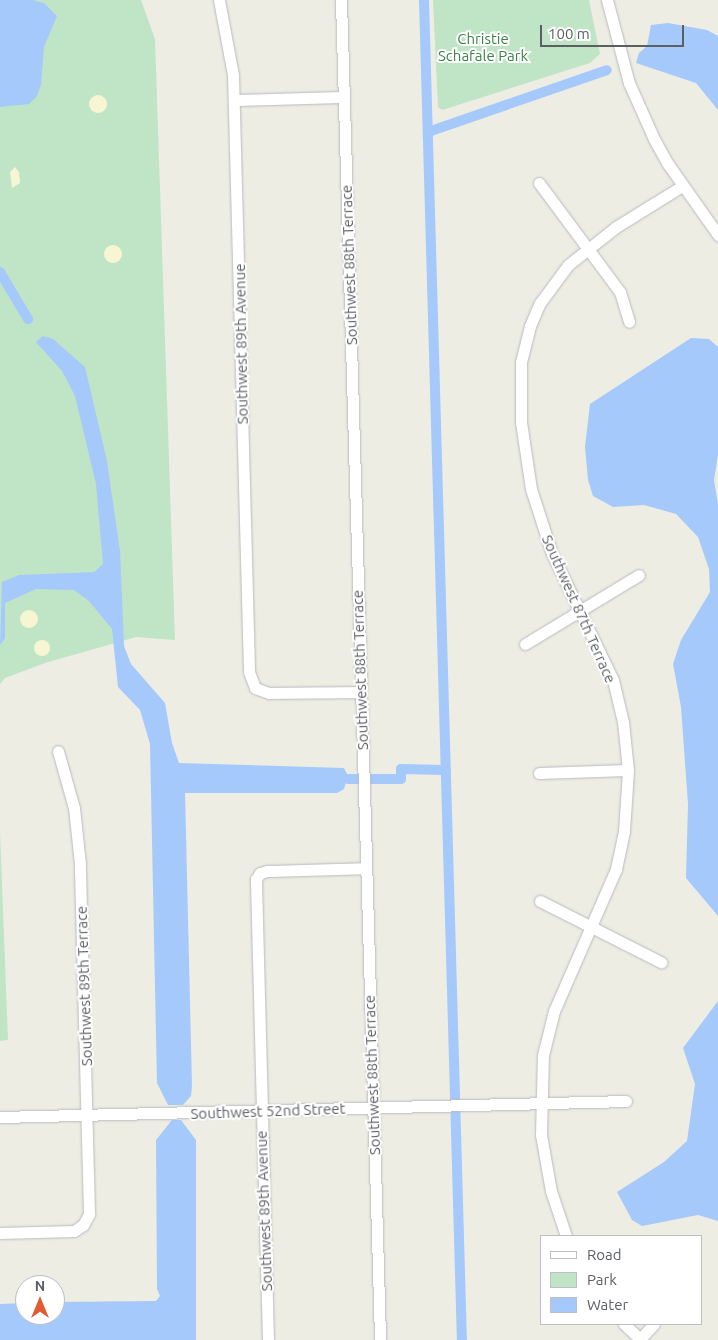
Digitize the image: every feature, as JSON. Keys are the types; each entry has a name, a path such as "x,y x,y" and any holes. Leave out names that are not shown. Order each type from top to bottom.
{"street":[{"name":"Southwest 89th Avenue","path":"219,0 230,52 234,100 249,661 255,688 268,693 360,692"},
{"name":"Southwest 88th Terrace","path":"341,0 380,1340"},
{"path":"606,0 629,82 654,139 682,186 718,234"},
{"path":"234,100 344,97"},
{"path":"539,183 620,292 629,322"},
{"name":"Southwest 87th Terrace","path":"566,1235 547,1174 540,1103 543,1055 551,1019 610,889 621,851 628,770 624,722 613,680 552,554 533,498 521,422 520,382 524,346 540,303 568,266 588,248 682,186"},
{"path":"525,644 638,574"},
{"name":"Southwest 89th Terrace","path":"0,1233 67,1232 86,1222 90,1209 80,864 74,808 58,751"},
{"path":"538,773 628,770"},
{"name":"Southwest 89th Avenue","path":"268,1340 256,879 260,872 366,868"},
{"path":"540,901 661,962"},
{"name":"Southwest 52nd Street","path":"0,1117 626,1100"},
{"path":"625,1325 640,1340 653,1325"}],"green space":[{"path":"0,0 141,0 155,39 175,640 136,637 45,663 5,678 0,684"},
{"name":"Christie Schafale Park","path":"433,0 589,0 600,54 590,63 442,110 438,107"},
{"path":"0,832 8,1040 0,1041"}],"sand":[{"path":"94,95 102,95 107,100 105,111 94,113 89,108 89,100"},
{"path":"15,167 19,172 20,183 12,188 10,172"},
{"path":"113,245 119,248 122,254 119,260 113,263 107,260 104,254 107,248"},
{"path":"29,610 35,613 38,619 35,625 29,628 23,625 20,619 23,613"},
{"path":"42,640 48,642 50,648 48,654 42,656 36,654 34,648 36,642"}],"water":[{"path":"0,0 32,0 44,3 57,16 44,47 41,85 37,96 29,104 0,107"},
{"path":"668,23 707,30 718,36 718,110 696,83 636,63 639,53 647,46 651,25"},
{"path":"43,336 53,339 85,367 107,461 120,551 124,646 131,664 165,703 172,743 179,763 344,768 348,776 344,789 337,793 185,793 192,1086 191,1096 183,1105 168,1105 157,1083 150,744 140,710 118,687 112,629 89,601 74,590 36,589 5,603 5,638 0,645 2,582 19,575 94,572 103,564 96,484 75,396 62,371 36,342"},
{"path":"691,338 709,339 718,347 718,455 714,480 718,504 718,916 686,878 688,804 681,707 673,664 681,640 710,592 709,569 698,537 676,514 644,505 613,507 593,496 588,480 585,447 590,404"},
{"path":"718,1001 718,1221 698,1215 642,1226 632,1220 617,1192 664,1162 687,1141 695,1084 683,1048"},
{"path":"172,1120 181,1120 196,1140 196,1340 0,1340 0,1304 15,1303 15,1325 65,1325 65,1302 156,1301 160,1296 157,1289 156,1140"}],"waterway":[{"path":"424,0 462,1340"},
{"path":"428,132 607,70"},
{"path":"0,272 28,319"},
{"path":"370,779 401,779 401,769 445,770"},
{"path":"348,779 357,779"}]}
